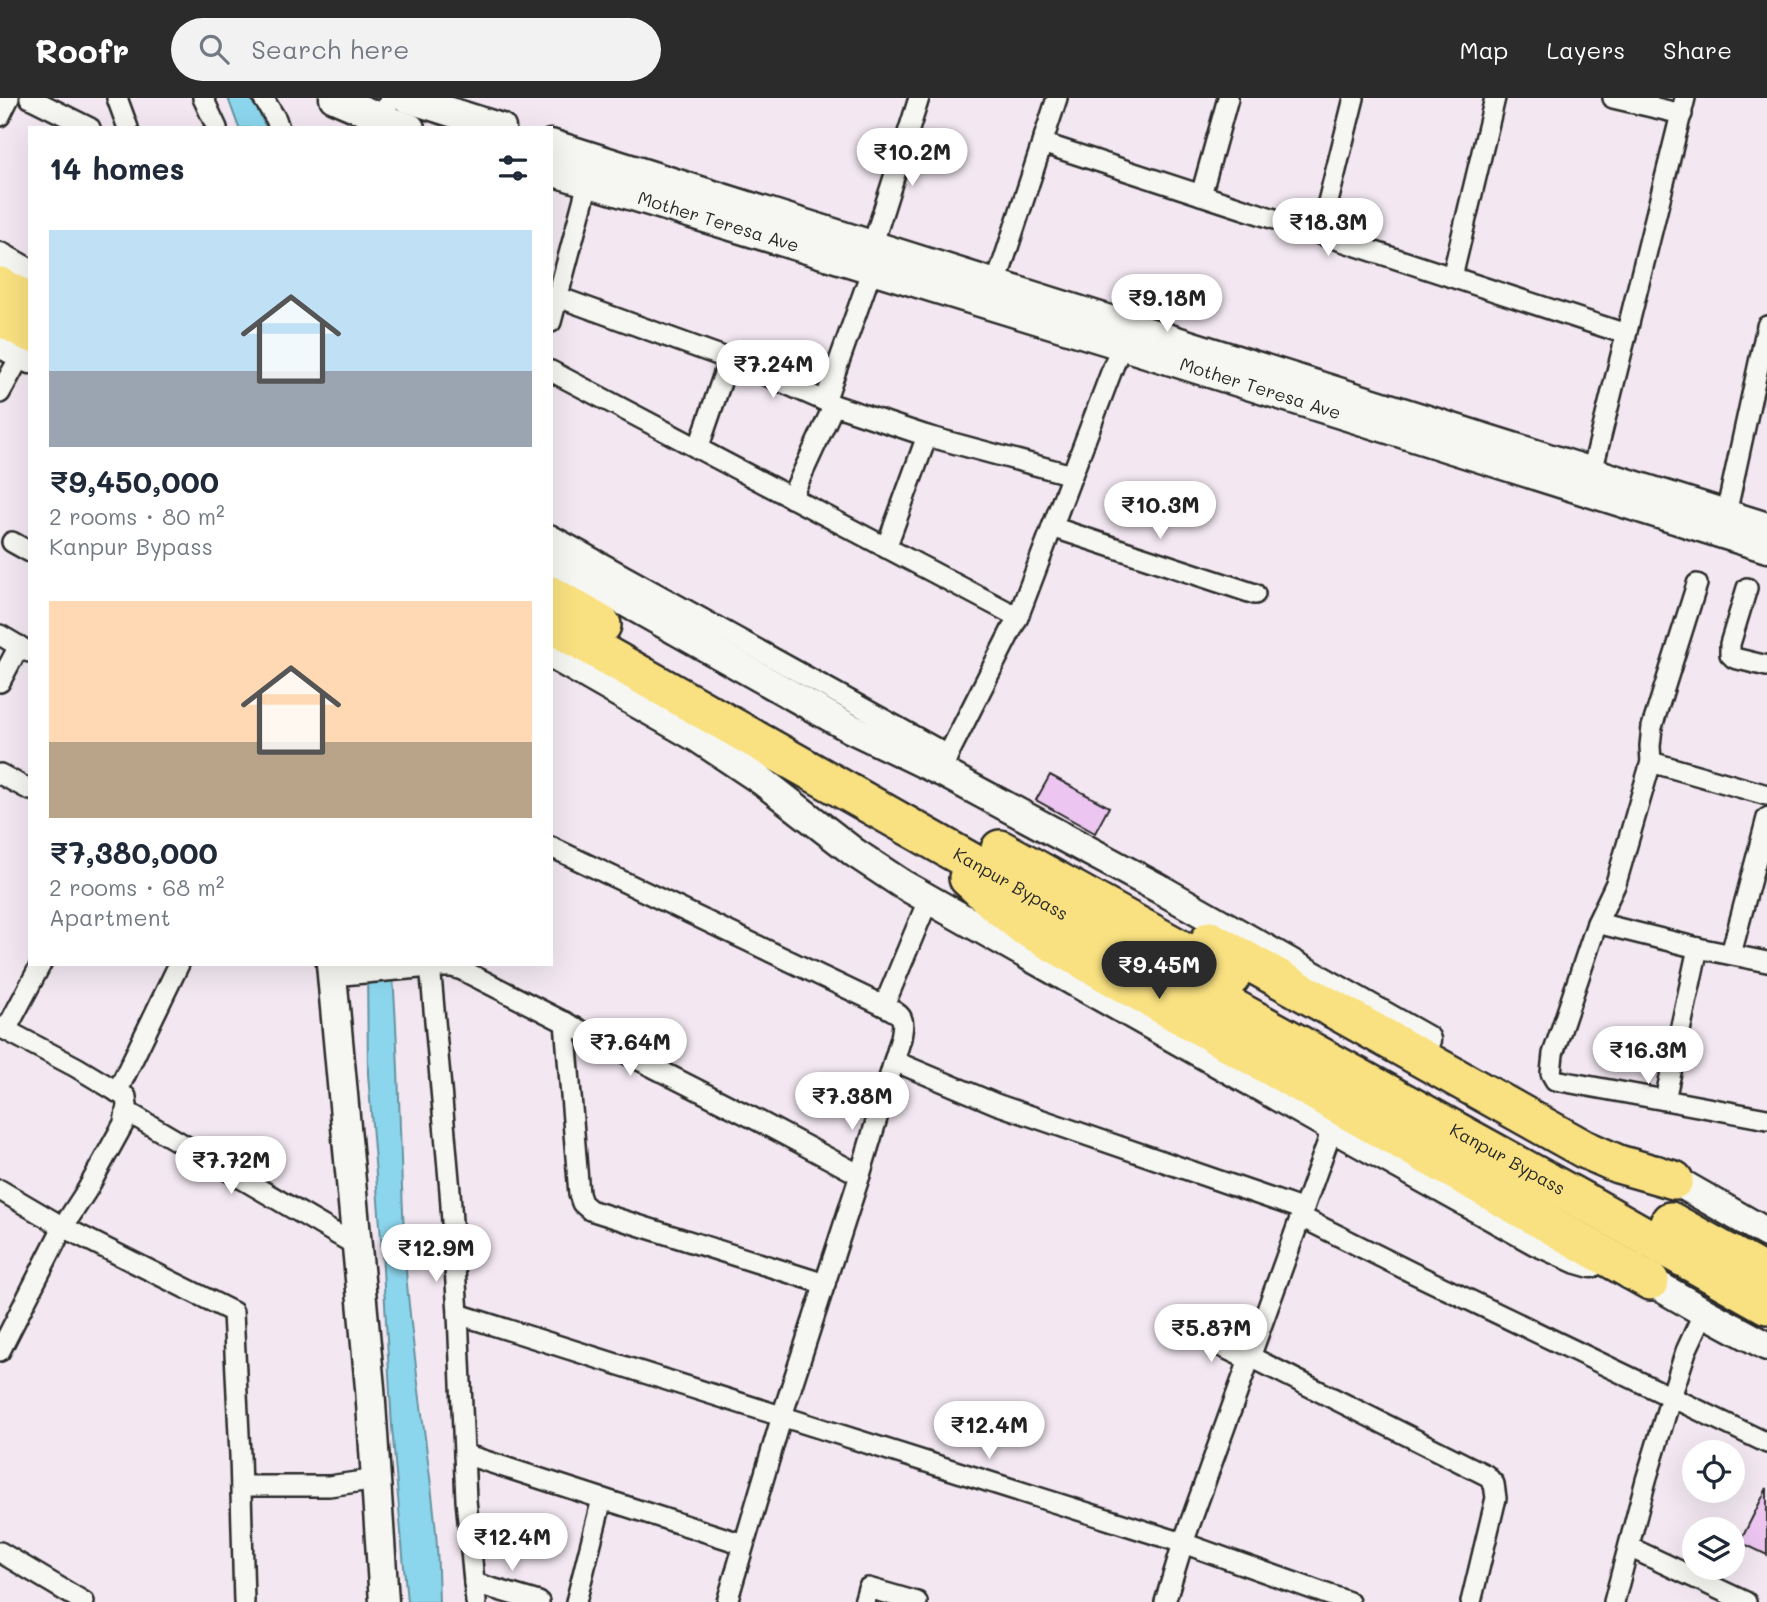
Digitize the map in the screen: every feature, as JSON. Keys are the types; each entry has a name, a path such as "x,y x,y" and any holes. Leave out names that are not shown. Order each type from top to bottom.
{"highway":[{"path":"0,286 28,301"},
{"path":"0,316 20,347"},
{"name":"Kanpur Bypass","path":"553,596 969,846 1088,928 1767,1305"},
{"name":"Kanpur Bypass","path":"553,625 1767,1275"},
{"path":"1650,1281 1026,927 965,875 969,846 1078,866 1584,1149 1618,1164 1674,1180"}],"street":[{"path":"0,116 9,98"},
{"path":"30,98 86,126"},
{"path":"117,98 127,126"},
{"path":"203,98 216,126"},
{"path":"263,98 278,126"},
{"path":"334,98 387,109 408,126"},
{"path":"407,98 495,126"},
{"path":"791,498 830,403 919,98"},
{"path":"996,284 1057,98"},
{"path":"1201,195 1228,98"},
{"path":"1320,234 1354,98"},
{"path":"1452,277 1495,98"},
{"path":"1590,482 1683,106 1613,98"},
{"path":"1042,143 1626,334"},
{"path":"553,145 870,261 996,284 1125,335 1590,482 1767,548"},
{"name":"Mother Teresa Ave","path":"553,172 1125,335"},
{"path":"553,315 588,183"},
{"path":"0,257 28,273"},
{"path":"558,298 729,359 830,403 927,436 1072,475"},
{"path":"1726,514 1762,375 1767,326"},
{"path":"945,763 1018,617 1125,335"},
{"path":"0,393 20,347"},
{"path":"698,449 729,359"},
{"path":"553,372 1018,617"},
{"path":"886,548 927,436"},
{"path":"1590,482 1726,514 1767,527"},
{"path":"1052,527 1255,594"},
{"path":"553,536 1160,889 1767,1233"},
{"path":"12,542 28,551"},
{"path":"553,561 849,728 945,763"},
{"path":"1697,584 1652,727 1651,762 1616,883 1597,923 1553,1054 1551,1073 1555,1080 1767,1119"},
{"path":"1747,588 1730,644 1730,654 1734,658 1767,666"},
{"path":"0,635 25,649 0,682"},
{"path":"553,655 698,738 761,780 855,853 902,884 1537,1241 1577,1259 1650,1281 1767,1346"},
{"path":"1651,762 1767,795"},
{"path":"0,774 28,789"},
{"path":"1731,954 1767,818"},
{"path":"553,848 884,1006 901,1015 904,1022 860,1175 782,1416 727,1602"},
{"path":"884,1006 929,898"},
{"path":"1597,923 1767,962"},
{"path":"1665,1101 1698,948"},
{"path":"0,1351 63,1227 124,1123 126,1111 126,1097 3,1028 40,966"},
{"path":"117,1092 177,966"},
{"path":"430,966 449,1177 466,1500 475,1592 539,1602"},
{"path":"384,1602 377,1479 357,1246 341,971 401,970 430,966 462,970 860,1175"},
{"path":"565,1022 576,1171 582,1203 590,1210 825,1284"},
{"path":"894,1061 996,1104 1302,1213 1411,1272 1767,1443"},
{"path":"126,1111 357,1246"},
{"path":"1165,1602 1183,1543 1328,1141 1330,1126"},
{"path":"0,1190 63,1227 233,1312 244,1602"},
{"path":"1614,1602 1671,1397 1686,1352 1704,1312"},
{"path":"458,1314 1183,1543 1349,1602"},
{"path":"1181,1327 1243,1357 1251,1357 1486,1475 1494,1484 1496,1498 1471,1602"},
{"path":"464,1454 743,1544"},
{"path":"240,1486 328,1486 377,1479"},
{"path":"576,1602 602,1499"},
{"path":"1629,1548 1746,1602"},
{"path":"0,1552 85,1602"},
{"path":"864,1602 868,1588 917,1602"}],"water":[{"path":"228,98 253,98 265,126 238,126"},
{"path":"367,966 392,966 407,1284 435,1522 439,1602 407,1602 368,1074"}],"building":[{"path":"1050,775 1109,807 1095,833 1036,800"},
{"path":"1767,1488 1767,1555 1745,1544 1745,1532"}]}
